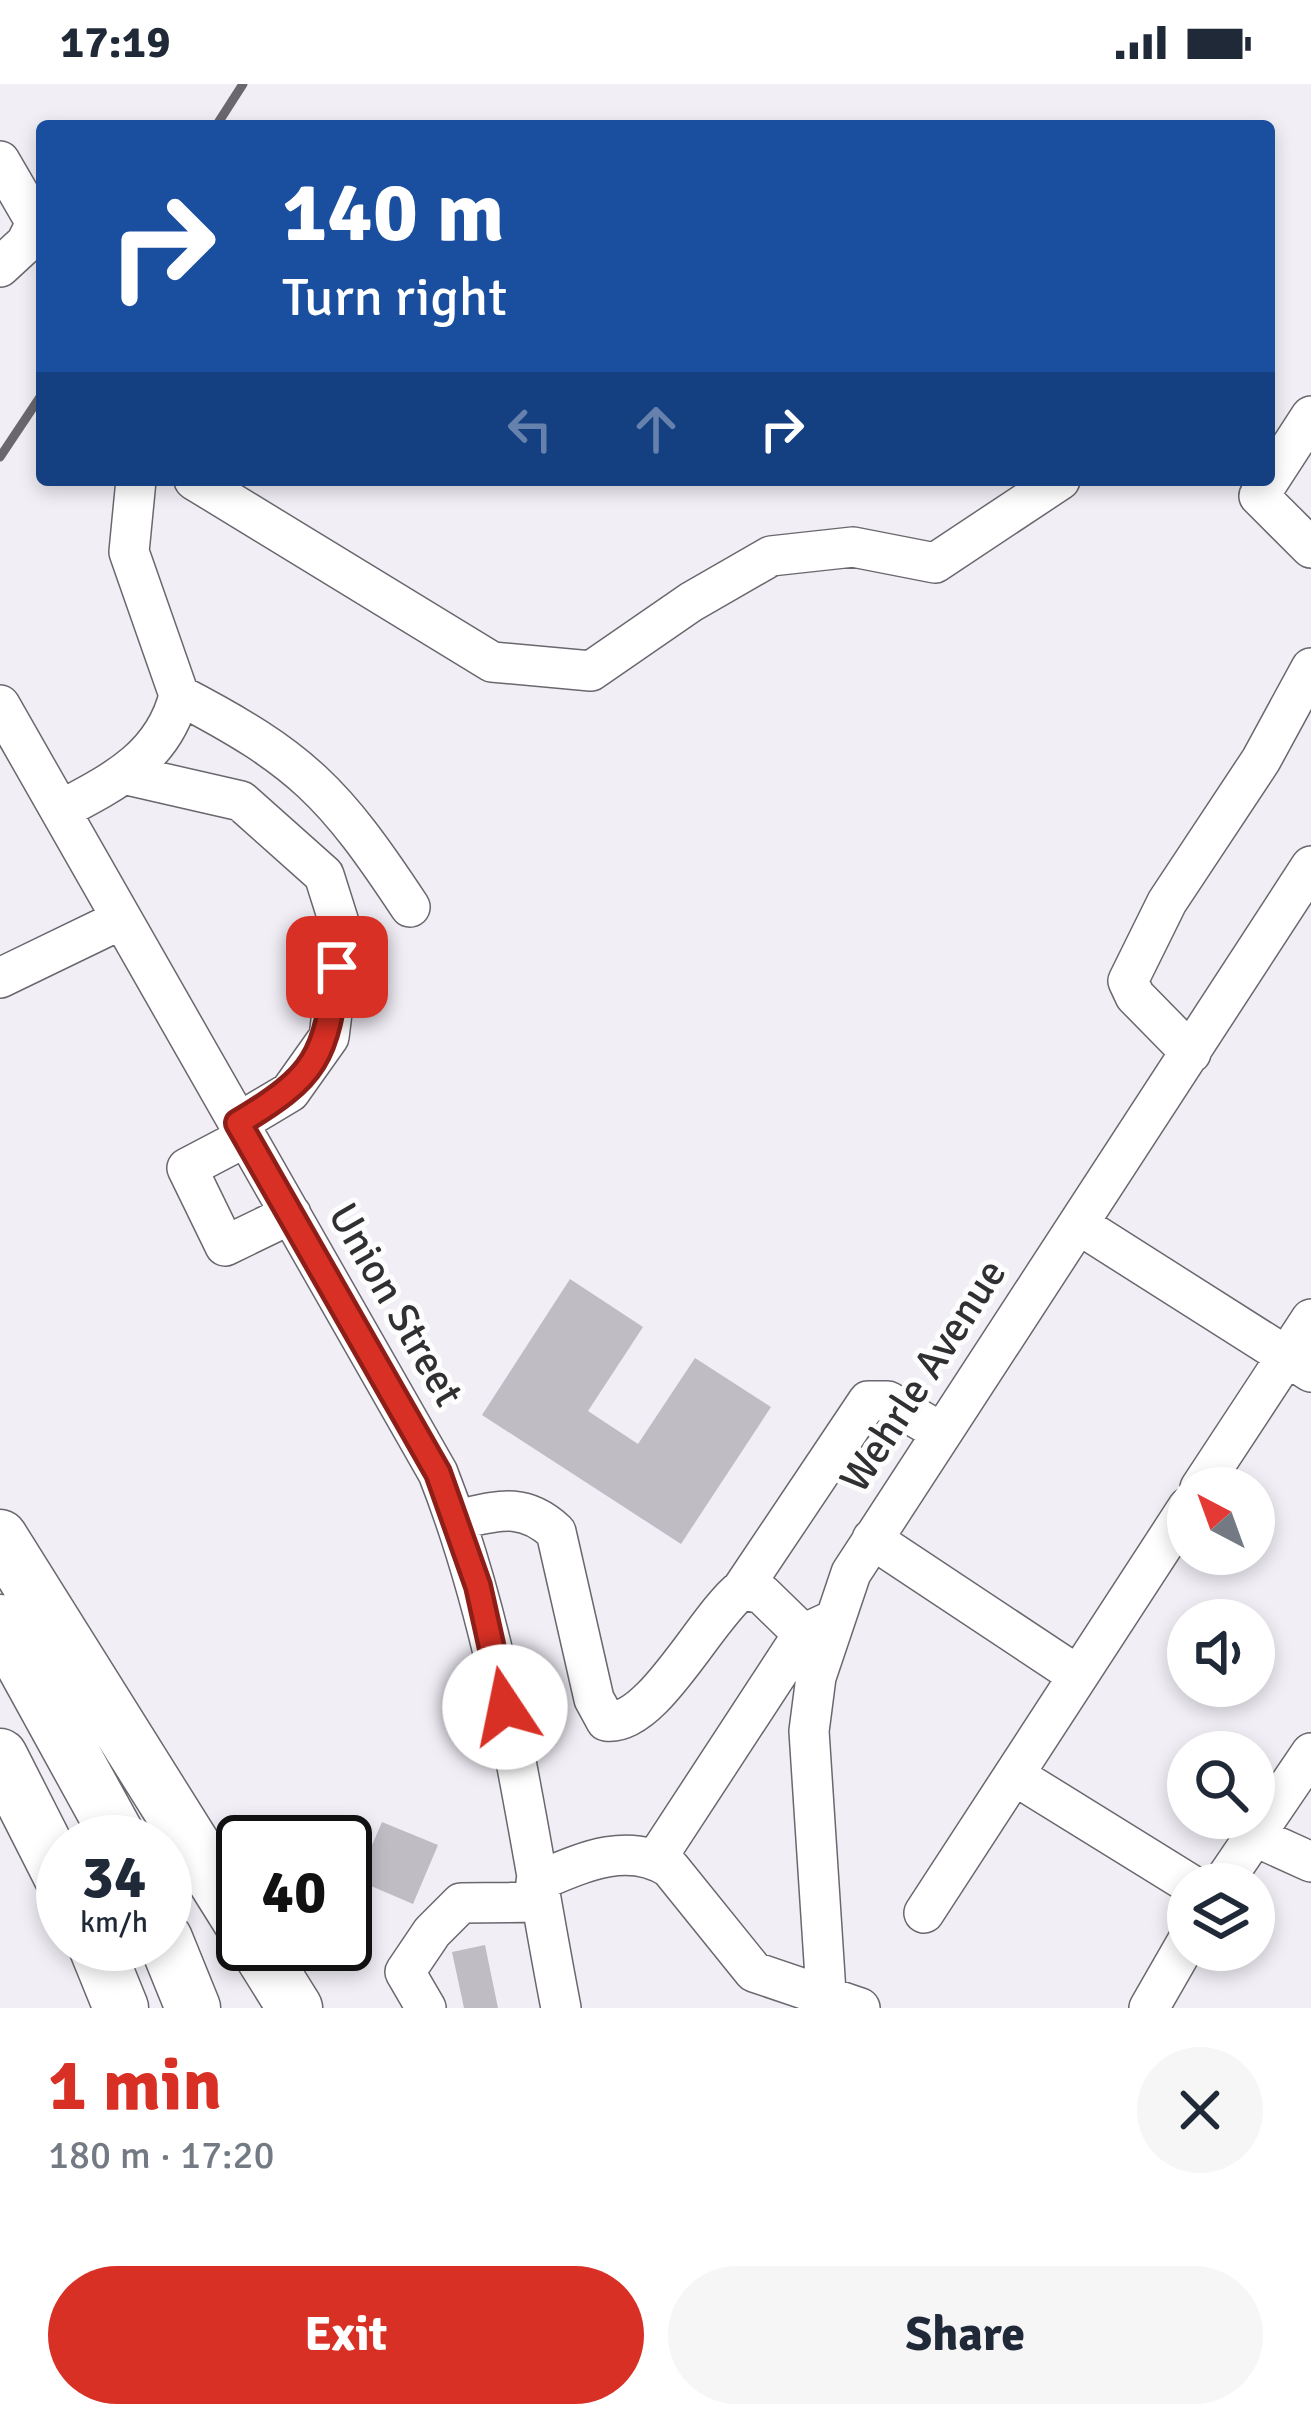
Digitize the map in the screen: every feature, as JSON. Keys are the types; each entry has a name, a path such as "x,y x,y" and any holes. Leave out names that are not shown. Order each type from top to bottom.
{"highway":[{"path":"0,1537 216,1882"},
{"path":"0,1622 106,1815"},
{"path":"0,1756 36,1827"},
{"path":"105,1971 121,2008"},
{"path":"178,1971 193,2008"},
{"path":"272,1971 295,2008"}],"street":[{"path":"0,161 36,223 26,243 0,267"},
{"path":"1275,471 1311,416"},
{"path":"61,810 123,774 157,747 172,724 179,695 129,552 135,486"},
{"path":"204,486 492,662 591,671 691,602 771,556 853,547 935,563 1051,486"},
{"path":"1266,486 1259,496 1311,548"},
{"path":"1191,1053 1135,996 1128,981 1167,902 1270,744 1311,668"},
{"path":"179,695 281,751 305,771 364,838 410,908"},
{"name":"Union Street","path":"0,705 388,1382 456,1520 497,1664 562,2008"},
{"path":"123,774 241,801 324,874 342,932 328,1037 290,1092 187,1168 225,1246 291,1214"},
{"name":"Wehrle Avenue","path":"656,1859 670,1868 743,1963 775,1983 838,2005 809,1731 817,1627 1311,866"},
{"path":"0,978 122,919"},
{"path":"1078,1224 1299,1365"},
{"path":"1217,1467 1299,1365 1311,1319"},
{"path":"456,1520 512,1508 538,1515 556,1532 594,1699 606,1721 619,1723 641,1712 712,1615 742,1588 868,1401 888,1401 942,1433"},
{"path":"872,1539 1077,1676"},
{"path":"924,1913 1167,1539"},
{"path":"425,2008 405,1972 432,1932 461,1903 538,1892 593,1859 632,1854 656,1859 817,1627 762,1594 742,1588"},
{"path":"1275,1808 1311,1753"},
{"path":"1014,1775 1167,1870"},
{"path":"1260,1839 1311,1862"},
{"path":"1149,2008 1170,1971"}],"building":[{"path":"570,1279 643,1327 588,1411 638,1444 695,1358 771,1407 681,1544 482,1415"},
{"path":"382,1822 438,1845 413,1904 372,1886 372,1845"},
{"path":"485,1945 498,2008 464,2008 452,1952"}],"railway":[{"path":"220,120 243,84"},
{"path":"0,457 36,403"}],"route":[{"path":"337,967 328,1037 290,1092 238,1123 438,1473 478,1586 505,1707"}]}
